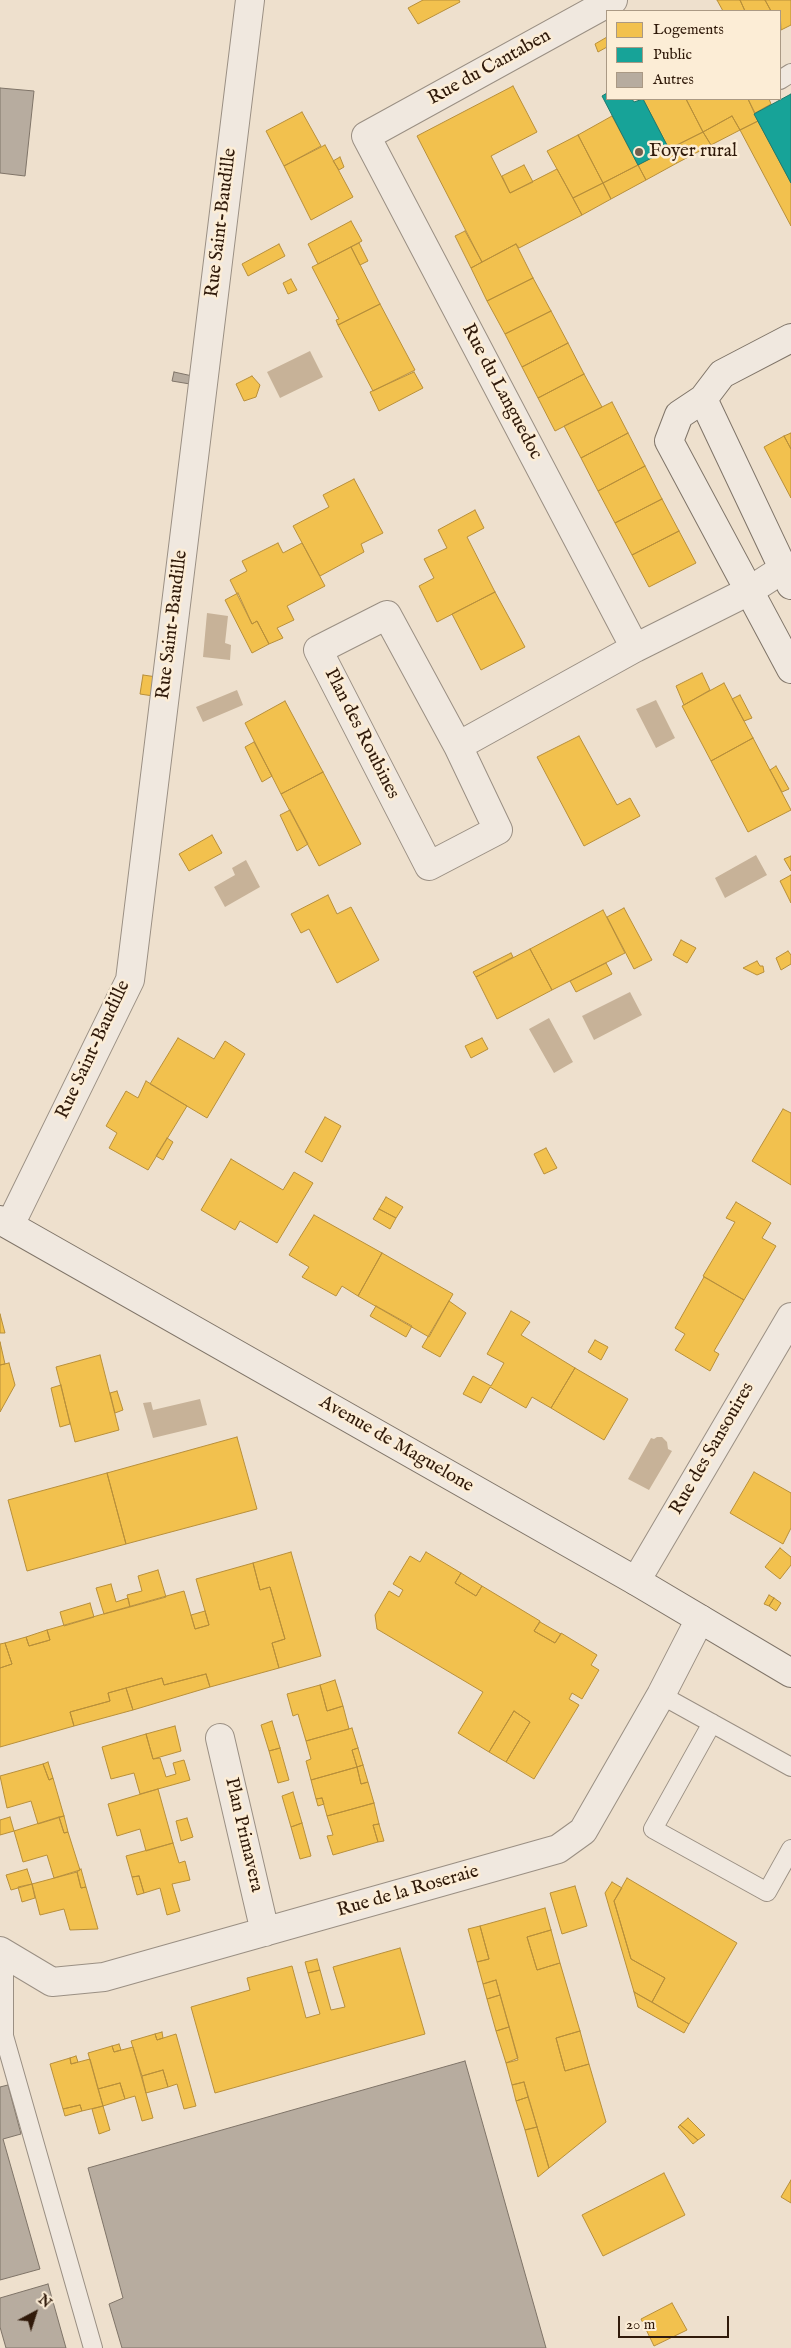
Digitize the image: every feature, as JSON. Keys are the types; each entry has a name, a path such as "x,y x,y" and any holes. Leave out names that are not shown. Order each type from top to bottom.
{"street":[{"name":"Rue Saint-Baudille","path":"5,1222 130,980 250,0"},
{"name":"Rue du Cantaben","path":"366,136 613,0"},
{"name":"Rue du Languedoc","path":"366,136 635,648"},
{"path":"791,338 722,374 703,399 679,415 669,440 791,669"},
{"path":"458,746 635,648 788,573 703,399"},
{"name":"Plan des Roubines","path":"387,615 458,746 498,830 429,866 318,650 387,615"},
{"name":"Avenue de Maguelone","path":"5,1222 636,1581 791,1673"},
{"name":"Rue des Sansouires","path":"636,1581 791,1317"},
{"name":"Rue de la Roseraie","path":"2,1954 52,1982 104,1977 558,1849 583,1832 661,1694 700,1619"},
{"name":"Plan Primavera","path":"220,1738 265,1932"}],"lane":[{"path":"661,1694 791,1767"},
{"path":"712,1723 653,1829 767,1892 791,1849"},
{"path":"2,1954 4,2036 93,2348"}],"shaded area":[{"path":"310,351 323,377 280,398 267,372"},
{"path":"207,613 228,616 225,643 231,645 230,660 203,657"},
{"path":"237,690 243,705 203,722 196,707"},
{"path":"656,700 675,738 656,748 636,709"},
{"path":"756,855 767,875 725,898 715,878"},
{"path":"246,860 260,887 225,907 214,887 235,875 232,868"},
{"path":"630,992 642,1015 594,1040 582,1016"},
{"path":"549,1018 573,1062 554,1073 529,1029"},
{"path":"200,1399 207,1425 153,1438 143,1403 151,1402 153,1410"},
{"path":"662,1437 667,1442 668,1449 672,1451 649,1490 628,1479 651,1438"}],"building: Logements":[{"path":"423,0 459,0 460,2 418,24 408,8"},
{"path":"717,0 740,0 745,10 722,10"},
{"path":"740,0 765,0 770,10 745,10"},
{"path":"765,0 791,0 791,25 781,30 781,10 770,10"},
{"path":"606,38 606,48 598,52 595,44"},
{"path":"513,86 537,132 491,156 510,193 557,169 582,215 519,248 516,244 482,262 417,136"},
{"path":"644,100 687,100 703,132 669,149"},
{"path":"687,100 748,100 758,121 740,130 732,116 703,132"},
{"path":"748,100 769,100 771,104 755,113"},
{"path":"302,112 321,146 284,166 266,131"},
{"path":"612,116 638,165 603,183 578,135"},
{"path":"732,116 740,130 711,145 703,132"},
{"path":"758,121 791,183 791,226 740,130"},
{"path":"703,132 711,145 677,163 669,149"},
{"path":"578,135 603,183 573,198 547,151"},
{"path":"325,145 353,197 311,220 284,166"},
{"path":"669,149 677,163 646,180 638,165"},
{"path":"340,157 344,167 339,170 333,161"},
{"path":"524,165 533,182 510,193 502,176"},
{"path":"638,165 646,180 611,199 603,183"},
{"path":"603,183 611,199 582,215 573,198"},
{"path":"351,221 362,241 318,264 308,244"},
{"path":"465,231 482,262 471,268 455,236"},
{"path":"359,243 368,261 360,265 351,247"},
{"path":"279,244 285,256 248,276 242,264"},
{"path":"516,244 533,278 487,301 471,268"},
{"path":"351,247 380,304 338,325 336,320 339,319 312,267"},
{"path":"533,278 551,311 505,334 487,301"},
{"path":"291,279 297,290 288,294 283,283"},
{"path":"380,304 415,370 373,391 338,325"},
{"path":"551,311 568,343 522,367 505,334"},
{"path":"568,343 584,374 538,398 522,367"},
{"path":"414,372 423,388 379,411 370,392"},
{"path":"584,374 602,407 555,431 538,398"},
{"path":"252,376 260,385 256,397 244,401 236,384"},
{"path":"612,402 628,433 581,458 564,426"},
{"path":"628,433 645,466 598,491 581,458"},
{"path":"791,433 791,449 784,436"},
{"path":"784,436 791,449 791,498 764,447"},
{"path":"645,466 662,499 615,523 598,491"},
{"path":"354,479 383,533 361,544 364,552 320,576 293,526 329,507 323,495"},
{"path":"662,499 679,531 632,555 615,523"},
{"path":"475,510 484,528 467,537 495,592 437,622 419,586 434,578 424,559 447,548 438,530"},
{"path":"679,531 696,563 649,587 632,555"},
{"path":"278,543 283,553 302,543 325,586 287,606 294,620 277,628 283,638 269,644 257,621 252,624 230,580 247,571 242,561"},
{"path":"495,592 525,647 481,670 452,614"},
{"path":"238,593 252,624 257,621 269,644 252,653 225,600"},
{"path":"702,673 710,690 684,705 676,686"},
{"path":"143,675 157,677 153,696 140,694"},
{"path":"724,683 753,738 711,761 682,706"},
{"path":"740,695 752,718 744,721 732,699"},
{"path":"285,701 323,772 281,794 245,723"},
{"path":"579,736 617,805 630,798 640,816 584,846 537,757"},
{"path":"753,738 791,810 748,832 711,761"},
{"path":"254,742 272,776 262,782 245,747"},
{"path":"776,766 789,789 782,792 770,770"},
{"path":"323,772 361,844 319,866 281,794"},
{"path":"290,810 308,844 297,851 280,815"},
{"path":"212,835 222,853 189,871 179,854"},
{"path":"791,856 791,871 784,859"},
{"path":"791,875 791,903 780,881"},
{"path":"328,895 337,914 351,907 379,960 337,983 309,929 301,933 291,914"},
{"path":"624,908 652,960 634,969 607,917"},
{"path":"603,910 625,953 552,990 530,949"},
{"path":"681,940 696,948 687,963 673,955"},
{"path":"530,949 552,990 497,1019 476,977"},
{"path":"788,951 791,955 791,964 781,970 776,958"},
{"path":"511,953 513,957 476,977 473,972"},
{"path":"757,961 760,966 763,966 764,972 757,975 743,968"},
{"path":"606,963 612,974 576,992 570,981"},
{"path":"178,1038 214,1059 225,1041 245,1054 207,1118 150,1084"},
{"path":"482,1038 488,1049 471,1058 465,1046"},
{"path":"146,1081 187,1106 148,1170 109,1148 117,1133 106,1126 126,1091 138,1098"},
{"path":"783,1109 791,1113 791,1185 752,1161"},
{"path":"325,1117 341,1126 322,1162 305,1152"},
{"path":"167,1138 173,1142 163,1160 156,1156"},
{"path":"546,1148 557,1168 544,1174 534,1154"},
{"path":"231,1159 283,1190 294,1172 313,1183 277,1243 240,1221 235,1230 201,1210"},
{"path":"386,1197 403,1207 396,1218 379,1209"},
{"path":"736,1202 771,1223 762,1238 776,1246 744,1300 703,1276 735,1222 726,1218"},
{"path":"379,1209 396,1218 390,1229 373,1219"},
{"path":"314,1215 382,1253 358,1296 342,1286 336,1296 302,1277 309,1267 289,1255"},
{"path":"382,1253 453,1294 429,1337 358,1296"},
{"path":"704,1277 744,1300 714,1351 719,1354 710,1371 675,1350 685,1334 675,1328"},
{"path":"449,1301 466,1313 440,1357 422,1347"},
{"path":"376,1306 412,1326 406,1337 370,1316"},
{"path":"511,1311 530,1322 521,1335 575,1368 551,1408 532,1397 526,1408 490,1387 481,1403 463,1394 473,1376 491,1386 504,1363 487,1354"},
{"path":"0,1314 5,1333 0,1333"},
{"path":"595,1340 608,1347 601,1360 588,1352"},
{"path":"0,1342 5,1364 0,1365"},
{"path":"100,1355 119,1430 75,1442 56,1367"},
{"path":"9,1363 15,1385 0,1412 0,1365"},
{"path":"575,1368 628,1399 604,1440 551,1408"},
{"path":"61,1385 70,1424 60,1427 51,1388"},
{"path":"117,1391 123,1410 115,1413 110,1393"},
{"path":"237,1437 257,1509 126,1544 107,1473"},
{"path":"754,1472 791,1493 791,1528 783,1544 730,1513"},
{"path":"107,1473 126,1544 27,1571 8,1500"},
{"path":"780,1548 791,1557 791,1565 780,1579 765,1567"},
{"path":"291,1552 321,1656 279,1668 272,1643 285,1639 270,1587 260,1590 253,1563"},
{"path":"426,1552 461,1573 455,1583 476,1596 482,1586 540,1621 534,1631 555,1643 561,1633 597,1655 591,1665 599,1670 582,1699 572,1693 569,1699 579,1705 534,1779 506,1762 530,1722 514,1711 489,1752 458,1733 483,1692 377,1629 375,1615 389,1591 399,1597 403,1590 393,1584 410,1556 420,1562"},
{"path":"253,1563 260,1590 270,1587 285,1639 272,1643 279,1668 210,1687 206,1674 164,1685 162,1678 108,1693 110,1701 70,1712 74,1726 0,1747 0,1668 12,1664 5,1643 26,1637 29,1646 50,1640 47,1630 184,1591 195,1629 209,1625 196,1579"},
{"path":"158,1570 166,1597 130,1607 127,1595 142,1591 138,1576"},
{"path":"461,1573 482,1586 476,1596 455,1583"},
{"path":"111,1584 116,1602 128,1598 130,1607 104,1614 96,1588"},
{"path":"769,1595 774,1598 769,1606 764,1604"},
{"path":"774,1598 781,1603 776,1611 769,1606"},
{"path":"90,1603 94,1617 64,1626 60,1612"},
{"path":"205,1611 209,1625 195,1629 191,1615"},
{"path":"540,1622 561,1634 555,1643 534,1631"},
{"path":"47,1630 50,1640 29,1646 26,1637"},
{"path":"5,1643 12,1664 0,1668 0,1644"},
{"path":"206,1674 210,1687 133,1710 126,1688 162,1678 164,1685"},
{"path":"335,1680 343,1706 327,1711 320,1685"},
{"path":"320,1685 327,1711 343,1706 349,1729 306,1741 298,1714 293,1716 287,1694"},
{"path":"126,1688 133,1710 74,1726 70,1712 110,1701 108,1693"},
{"path":"514,1711 530,1722 506,1762 489,1752"},
{"path":"272,1721 280,1748 269,1751 261,1725"},
{"path":"175,1726 181,1751 153,1759 146,1734"},
{"path":"352,1728 358,1748 352,1750 357,1767 311,1780 306,1761 311,1759 306,1741"},
{"path":"146,1734 153,1759 160,1758 166,1777 176,1774 173,1763 184,1760 190,1780 140,1794 134,1773 111,1779 102,1747"},
{"path":"280,1748 289,1780 278,1783 269,1751"},
{"path":"358,1748 363,1765 357,1767 352,1750"},
{"path":"48,1762 53,1778 49,1780 43,1764"},
{"path":"43,1764 49,1780 53,1778 64,1816 38,1824 31,1801 7,1808 0,1776"},
{"path":"363,1765 368,1782 361,1784 357,1767"},
{"path":"357,1767 361,1784 368,1782 374,1803 327,1816 322,1798 316,1799 311,1780"},
{"path":"158,1789 173,1843 146,1851 140,1829 117,1836 108,1804"},
{"path":"293,1792 302,1823 291,1827 282,1796"},
{"path":"322,1798 324,1804 318,1806 316,1799"},
{"path":"374,1803 379,1824 373,1825 378,1842 333,1855 327,1836 333,1835 327,1816"},
{"path":"64,1816 68,1832 64,1833 59,1817"},
{"path":"10,1817 14,1831 0,1835 0,1820"},
{"path":"59,1817 64,1833 68,1832 80,1870 54,1878 47,1855 23,1862 14,1831"},
{"path":"187,1818 193,1837 181,1841 176,1821"},
{"path":"302,1823 311,1856 300,1859 291,1827"},
{"path":"379,1824 384,1841 378,1842 373,1825"},
{"path":"173,1843 179,1863 185,1861 190,1880 172,1884 180,1911 167,1915 160,1888 144,1893 139,1876 132,1877 126,1856"},
{"path":"27,1869 32,1884 11,1890 6,1875"},
{"path":"81,1869 86,1887 81,1888 77,1872"},
{"path":"77,1872 81,1888 86,1887 98,1929 70,1930 64,1909 40,1915 32,1884"},
{"path":"139,1876 144,1893 137,1895 132,1877"},
{"path":"627,1878 737,1943 689,2024 652,2002 665,1978 631,1959 614,1901"},
{"path":"612,1882 622,1888 614,1901 631,1959 665,1978 652,2002 634,1992 605,1893"},
{"path":"32,1884 35,1898 22,1902 18,1887"},
{"path":"575,1886 587,1926 562,1934 550,1893"},
{"path":"545,1908 551,1930 527,1937 537,1970 560,1963 580,2031 556,2038 565,2071 589,2064 606,2122 549,2168 524,2082 512,2085 506,2063 518,2058 496,1980 483,1984 477,1962 489,1959 480,1926"},
{"path":"480,1926 489,1959 477,1962 468,1929"},
{"path":"551,1930 560,1963 537,1970 527,1937"},
{"path":"400,1948 425,2034 215,2093 191,2007 250,1990 247,1978 292,1966 306,2018 320,2014 308,1973 320,1970 331,2010 345,2007 333,1967"},
{"path":"317,1959 320,1970 308,1973 305,1962"},
{"path":"496,1980 500,1995 487,1999 483,1984"},
{"path":"634,1992 689,2024 684,2033 638,2007"},
{"path":"500,1995 509,2027 496,2031 487,1999"},
{"path":"509,2027 518,2060 506,2063 496,2031"},
{"path":"580,2031 589,2064 565,2071 556,2038"},
{"path":"162,2032 163,2038 157,2040 155,2034"},
{"path":"155,2034 157,2040 176,2034 196,2106 184,2109 177,2084 168,2087 163,2070 142,2076 131,2041"},
{"path":"119,2044 121,2050 114,2052 112,2046"},
{"path":"112,2046 114,2052 133,2047 153,2118 142,2121 135,2096 125,2099 120,2083 98,2089 88,2053"},
{"path":"76,2056 78,2062 71,2064 70,2058"},
{"path":"70,2058 71,2064 90,2059 103,2106 82,2111 80,2105 63,2109 50,2064"},
{"path":"163,2070 168,2087 146,2093 142,2076"},
{"path":"524,2082 528,2097 516,2101 512,2085"},
{"path":"120,2083 125,2099 103,2106 98,2089"},
{"path":"528,2097 537,2127 525,2130 516,2101"},
{"path":"80,2105 82,2111 65,2116 63,2109"},
{"path":"103,2106 110,2130 99,2134 92,2109"},
{"path":"688,2118 705,2135 698,2140 680,2125"},
{"path":"680,2125 698,2140 693,2144 678,2127"},
{"path":"537,2127 549,2168 538,2177 525,2130"},
{"path":"664,2173 685,2215 603,2256 582,2215"},
{"path":"791,2180 791,2203 781,2197"},
{"path":"672,2303 687,2330 654,2346 641,2319"}],"building: Public":[{"path":"606,94 606,100 633,100 634,102 644,100 669,149 638,165 602,96"},
{"path":"791,94 791,183 754,114"}],"building: Autres":[{"path":"0,88 34,91 25,176 0,173"},
{"path":"174,372 197,377 196,385 172,381"},
{"path":"465,2061 546,2348 122,2348 109,2304 123,2298 88,2168"},
{"path":"8,2085 21,2134 3,2139 40,2269 0,2280 0,2087"},
{"path":"48,2284 66,2348 6,2348 0,2327 0,2298"}],"place":[{"name":"Foyer rural","path":"639,152"}]}
